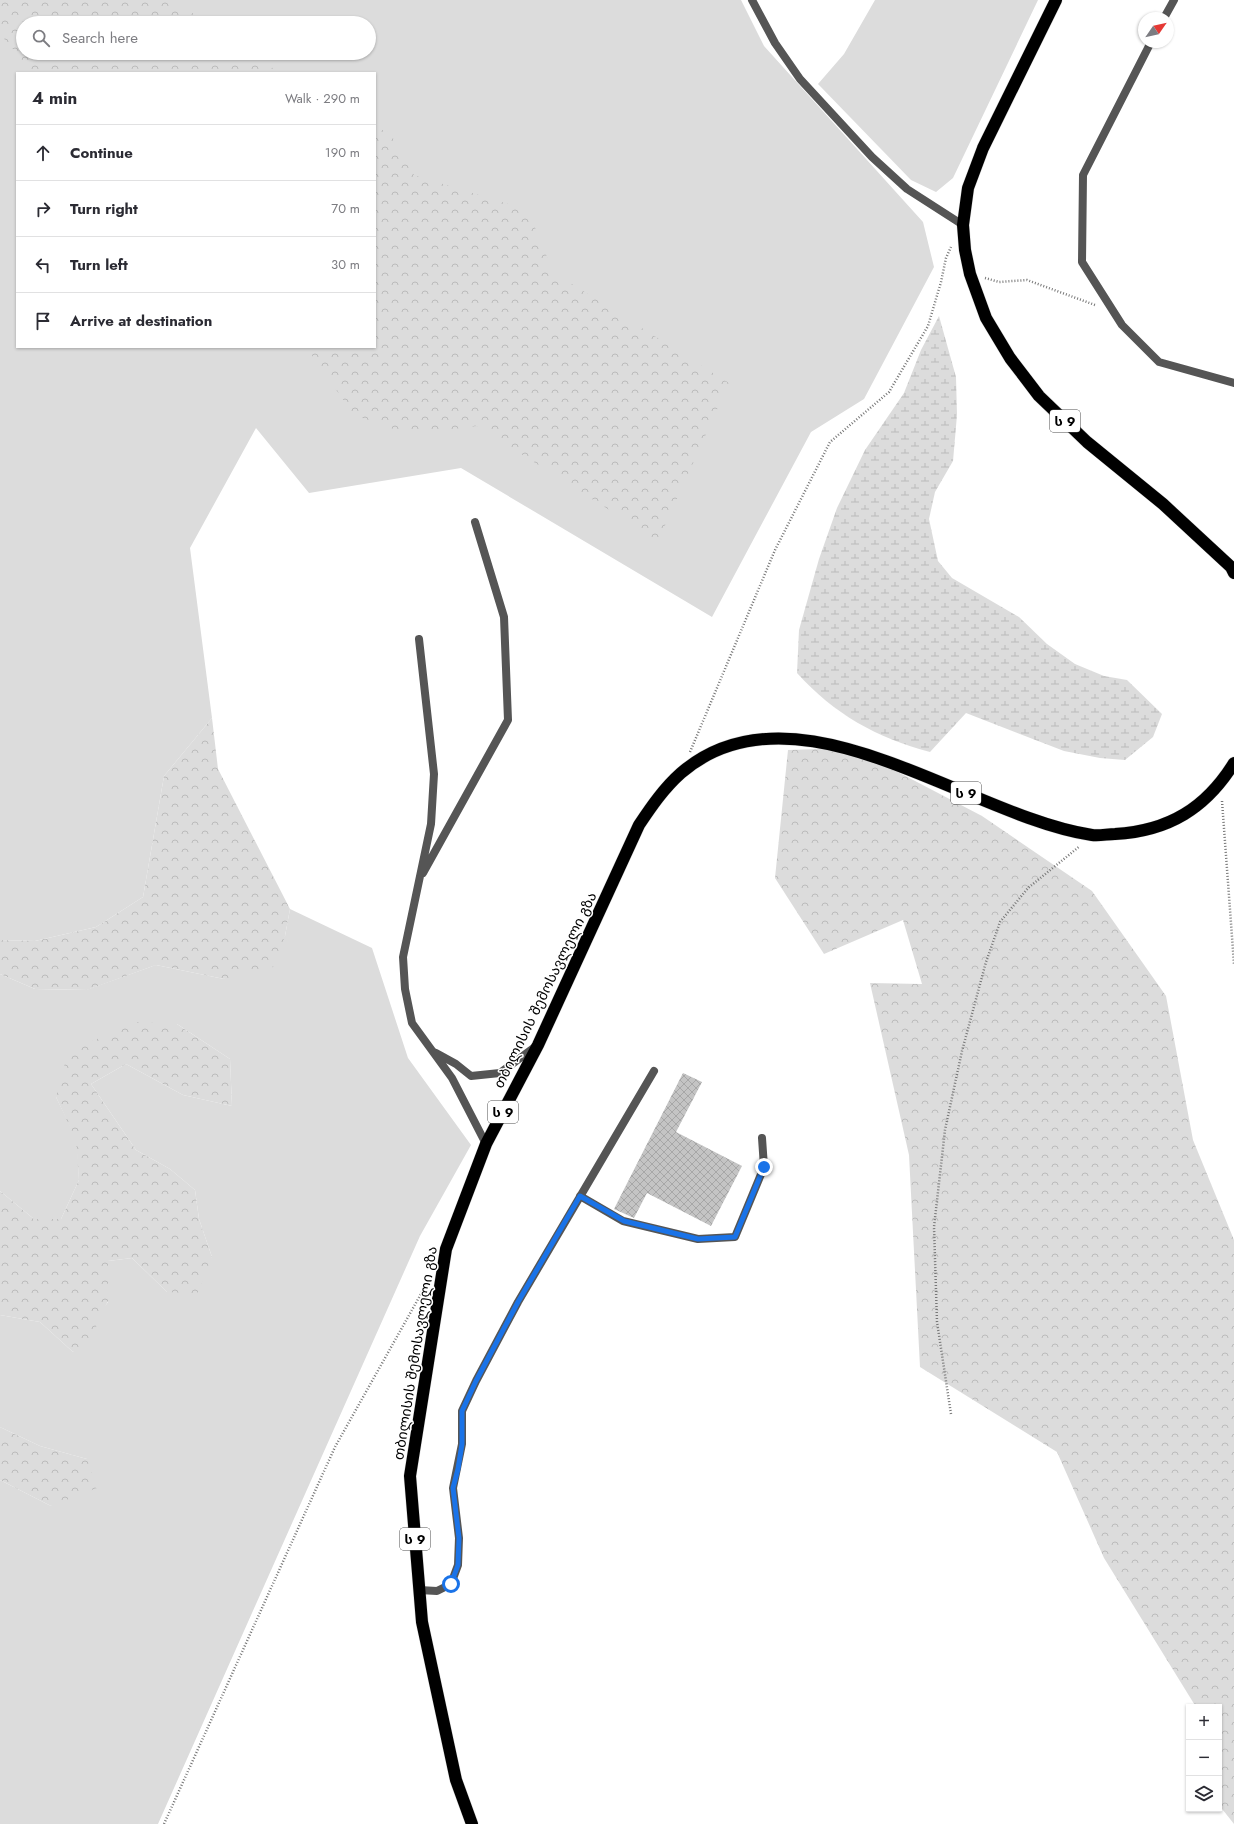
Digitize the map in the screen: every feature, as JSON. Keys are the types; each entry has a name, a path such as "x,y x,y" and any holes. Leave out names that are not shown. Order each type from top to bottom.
{"highway":[{"name":"ს 9","path":"1056,0 983,148 968,188 963,225 965,250 970,274 986,318 1010,358 1039,396 1087,442 1163,504 1231,567 1234,573"},
{"name":"თბილისის შემოსავლელი გზა","path":"472,1824 456,1780 422,1622 410,1476 446,1249 486,1144 538,1045 639,825 659,795 681,772 709,754 739,743 767,738 798,738 868,754 1046,824 1093,835 1129,833 1159,827 1186,813 1221,784 1234,763"}],"street":[{"path":"752,0 775,43 800,79 872,157 907,189 963,225"},
{"path":"1167,12 1174,0"},
{"path":"1148,48 1083,175 1082,262 1122,325 1159,362 1234,383"},
{"path":"419,881 508,720 504,617 475,522"},
{"path":"419,639 434,774 431,824 403,957 405,989 412,1023 452,1078 486,1144"},
{"path":"412,1023 434,1052 456,1064 471,1076 500,1073 538,1045"},
{"path":"419,1590 437,1591 451,1584 458,1565 459,1538 453,1488 462,1444 462,1411 476,1381 518,1302 654,1071"},
{"path":"580,1196 624,1221 698,1239 735,1237 764,1167 762,1138"}],"path":[{"path":"681,772 776,550 830,442 888,392 928,326 941,282 946,258 953,245"},
{"path":"970,274 999,282 1027,280 1061,291 1114,313"},
{"path":"1221,784 1234,964"},
{"path":"951,1414 937,1322 934,1227 946,1130 962,1051 986,962 1000,922 1028,888 1093,835"},
{"path":"164,1824 334,1447 428,1282"}],"green space":[{"path":"0,0 741,0 764,46 923,222 934,267 864,399 811,432 712,617 461,468 309,493 256,428 190,548 212,718 164,776 143,897 96,927 35,941 0,940"},
{"path":"0,0 168,0 198,16 16,16 16,53 0,34"},
{"path":"875,0 1038,0 953,178 936,192 911,180 818,84 844,54"},
{"path":"22,60 262,60 278,72 32,72"},
{"path":"376,127 390,133 414,175 528,210 553,272 729,383 658,541 477,426 410,435 354,415 307,348 376,348"},
{"path":"939,316 956,377 957,415 953,461 935,492 929,519 938,561 952,578 1019,617 1047,644 1075,664 1104,676 1127,680 1162,714 1153,737 1125,760 1100,758 1064,751 966,713 930,752 892,740 858,723 826,701 797,673 799,630 819,559 837,508 865,450 904,393 921,350"},
{"path":"212,718 218,769 290,909 285,936 273,967 224,979 156,965 87,990 35,989 0,974 0,940 35,941 96,927 143,897 164,776"},
{"path":"852,748 982,816 1092,891 1166,996 1193,1140 1234,1240 1234,1824 1222,1809 1222,1704 1194,1704 1104,1558 1057,1452 920,1367 909,1155 870,983 922,984 903,920 824,954 775,878 788,750"},
{"path":"290,909 372,948 408,1058 471,1145 420,1236 158,1824 0,1824 0,1480 51,1506 87,1459 40,1446 0,1427 0,1315 40,1322 73,1352 108,1302 108,1261 132,1258 167,1292 212,1257 199,1219 195,1190 170,1169 136,1150 91,1084 126,1064 183,1095 232,1106 230,1059 177,1024 56,1097 77,1140 79,1180 61,1219 34,1219 0,1191 0,974 35,989 86,990 156,965 224,979 285,936"},
{"path":"136,1022 177,1024 230,1059 232,1106 183,1095 126,1064 91,1084 136,1150 170,1169 195,1190 199,1219 212,1257 197,1294 167,1292 132,1258 108,1261 108,1301 89,1342 73,1352 40,1322 0,1315 0,1191 34,1219 61,1219 79,1180 76,1140 56,1097 66,1059 90,1042"},
{"path":"0,1427 40,1446 87,1459 97,1488 51,1506 0,1480"}],"building":[{"path":"683,1073 702,1082 676,1132 742,1166 711,1226 647,1193 634,1218 614,1209"}],"route":[{"path":"451,1584 458,1565 459,1538 453,1488 462,1444 462,1411 476,1381 518,1302 580,1196 624,1221 698,1239 735,1237 764,1167"}]}
